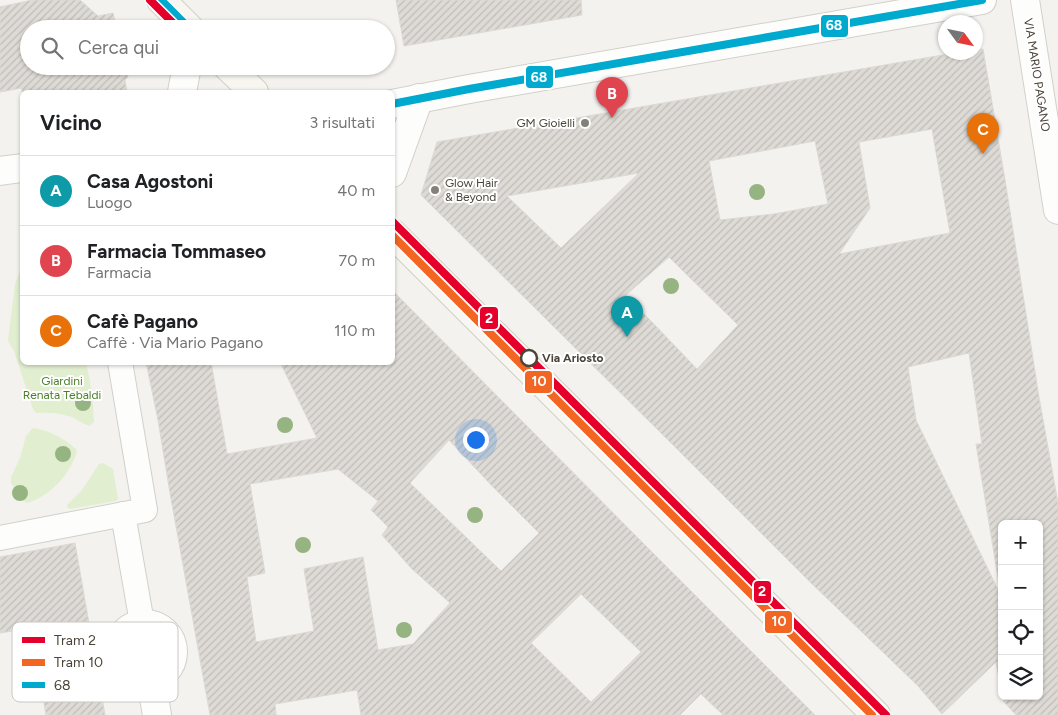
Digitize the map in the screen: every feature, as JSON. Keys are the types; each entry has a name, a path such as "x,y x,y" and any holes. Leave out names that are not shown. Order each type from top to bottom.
{"main road":[{"path":"161,0 181,20"},
{"path":"237,75 252,90"},
{"path":"395,236 876,715"}],"street":[{"path":"395,158 406,101 982,0"},
{"name":"VIA MARIO PAGANO","path":"1025,0 1058,210"},
{"path":"182,90 185,75"},
{"path":"0,171 20,168"},
{"path":"0,538 145,510 121,365"},
{"path":"123,514 142,622"},
{"path":"155,702 157,715"}],"green space":[{"name":"Giardini Renata Tebaldi","path":"19,274 20,365 86,365 94,415 94,422 90,426 72,417 54,413 36,413 33,409 14,351 8,341 15,284"},
{"name":"Giardini Renata Tebaldi","path":"33,428 44,430 57,436 69,443 77,451 70,468 58,483 43,496 27,503 11,483 11,477 20,458 26,436"},
{"path":"103,463 113,469 118,499 116,501 70,509 67,507 82,490 99,464"}],"building":[{"path":"32,0 80,0 98,16 113,13 115,20 20,20 20,75 127,75 125,80 127,90 22,90 22,88 0,92 0,7"},
{"path":"396,0 581,0 582,15 404,46"},
{"path":"983,49 1058,503 1058,715 1016,715 1003,700 1043,700 1043,520 998,520 998,578 976,444 982,444 969,353 908,367 916,420 998,590 998,673 996,662 942,714 918,686 808,580 421,195 437,142 938,56 938,60 983,60","holes":["932,129 950,233 839,254 870,208 859,142","815,141 828,204 774,214 720,220 709,161","639,173 561,248 507,196","669,257 738,325 697,369 626,295"]},
{"path":"395,293 815,715 723,715 701,694 680,715 361,715 357,690 275,704 276,715 210,715 147,365 212,365 227,454 317,438 281,365 395,365","holes":["449,440 539,533 501,571 410,483","338,469 378,501 371,510 388,527 382,535 411,568 450,603 413,644 378,650 363,557 304,569 314,631 256,642 247,577 265,573 250,484","581,594 641,652 591,702 531,643"]},
{"path":"75,543 89,622 12,622 12,631 0,633 0,557"},
{"path":"44,702 103,702 105,715 46,715"}],"tram line":[{"name":"2","path":"150,0 170,20"},
{"name":"2","path":"395,224 886,715"},
{"name":"10","path":"395,238 872,715"}],"transit line":[{"name":"68","path":"161,0 181,20"},
{"name":"68","path":"395,103 982,0"}],"place":[{"name":"Farmacia Tommaseo","path":"612,118"},
{"name":"GM Gioielli","path":"585,123"},
{"name":"Cafè Pagano","path":"983,154"},
{"name":"Glow Hair & Beyond","path":"435,190"},
{"name":"Casa Agostoni","path":"627,337"},
{"name":"Via Ariosto","path":"529,358"}]}
